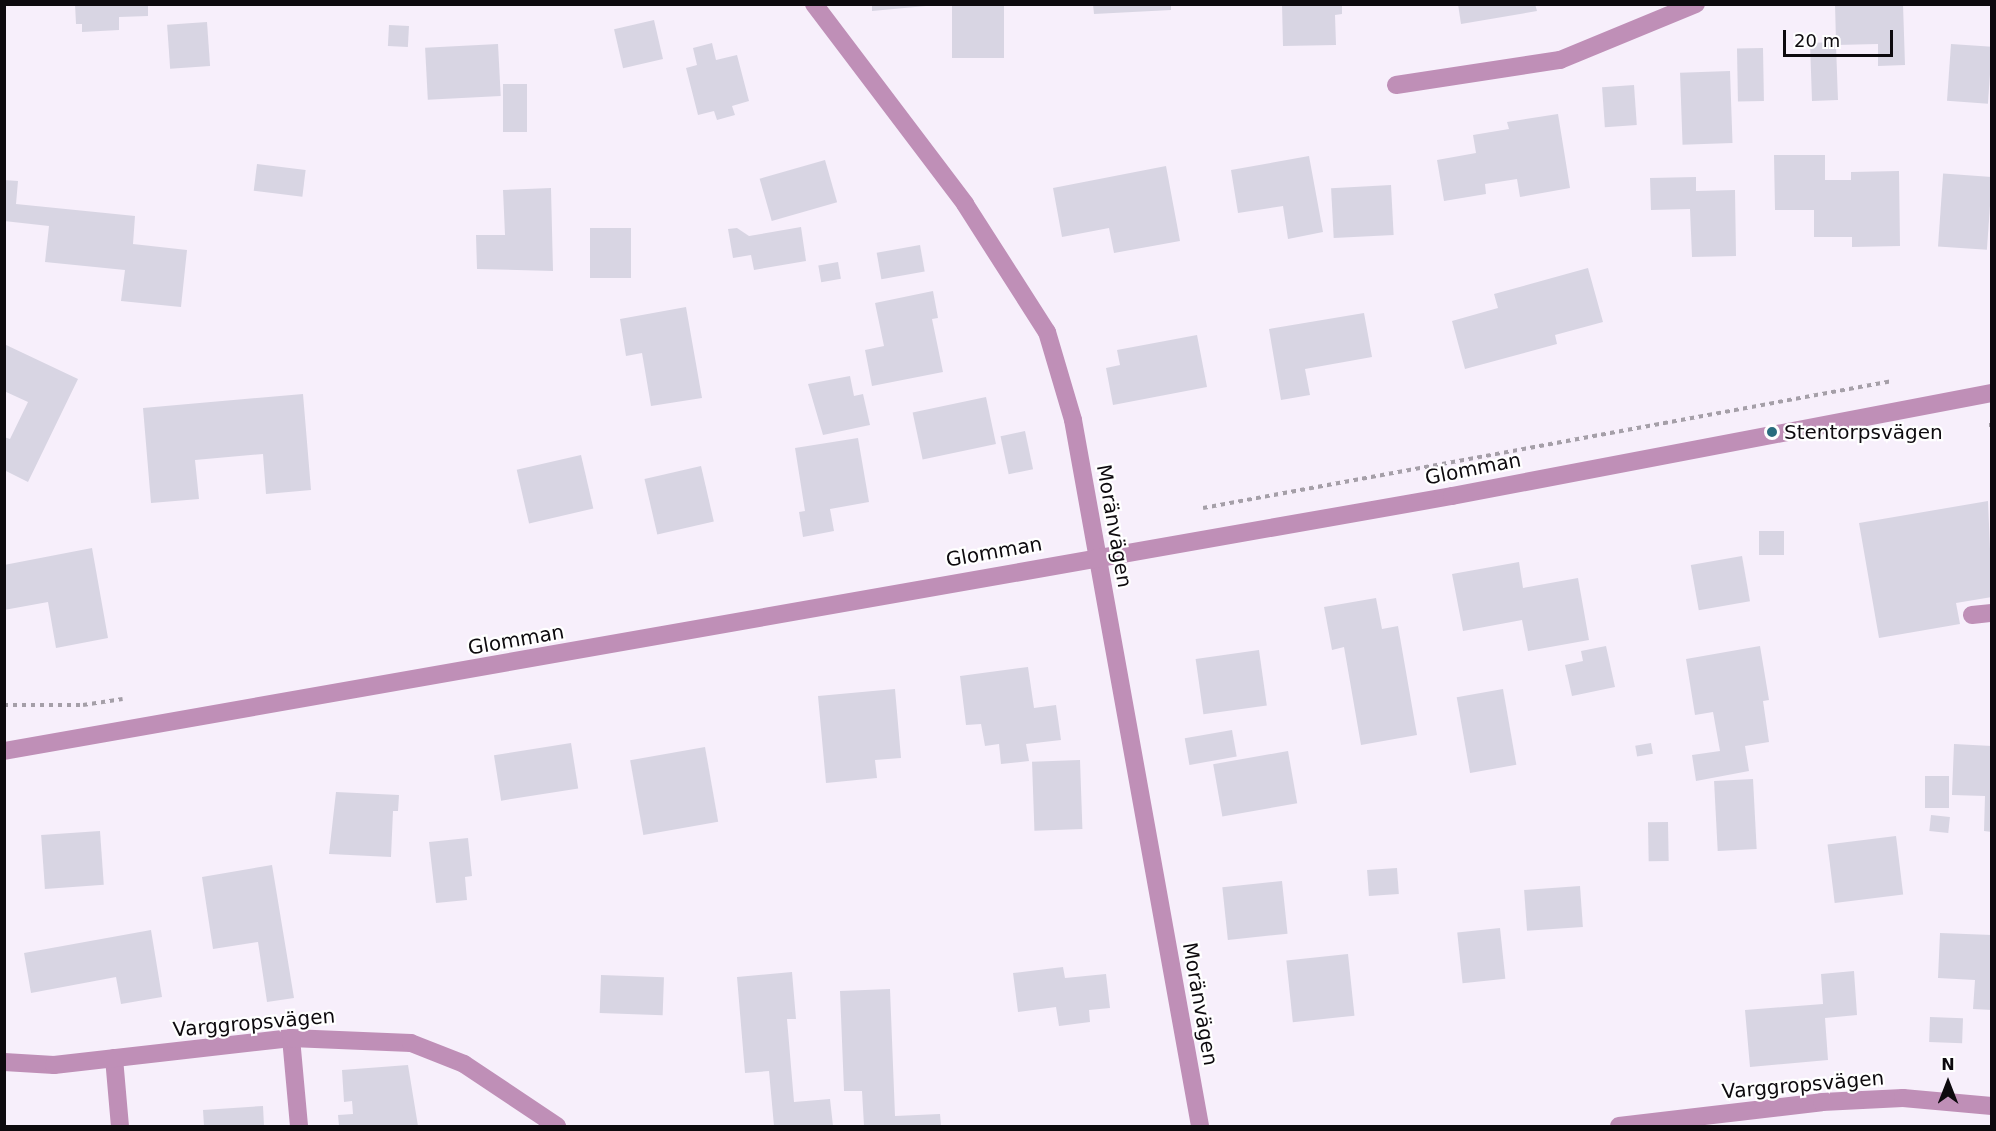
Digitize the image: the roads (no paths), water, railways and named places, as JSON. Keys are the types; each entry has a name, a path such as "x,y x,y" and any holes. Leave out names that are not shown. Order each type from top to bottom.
{"street":[{"name":"Moränvägen","path":"814,4 964,204 1047,332 1073,420 1200,1126"},
{"path":"1396,85 1560,60 1696,4"},
{"name":"Glomman","path":"4,751 357,692 1096,556 1452,496 1992,393"},
{"path":"1972,615 1992,613"},
{"path":"291,1038 299,1126"},
{"name":"Varggropsvägen","path":"4,1062 54,1065 291,1038 411,1043 464,1064 557,1126"},
{"path":"114,1058 120,1126"},
{"name":"Varggropsvägen","path":"1619,1126 1822,1102 1903,1098 1992,1106"}],"place":[{"name":"Stentorpsvägen","path":"1772,432"}]}
